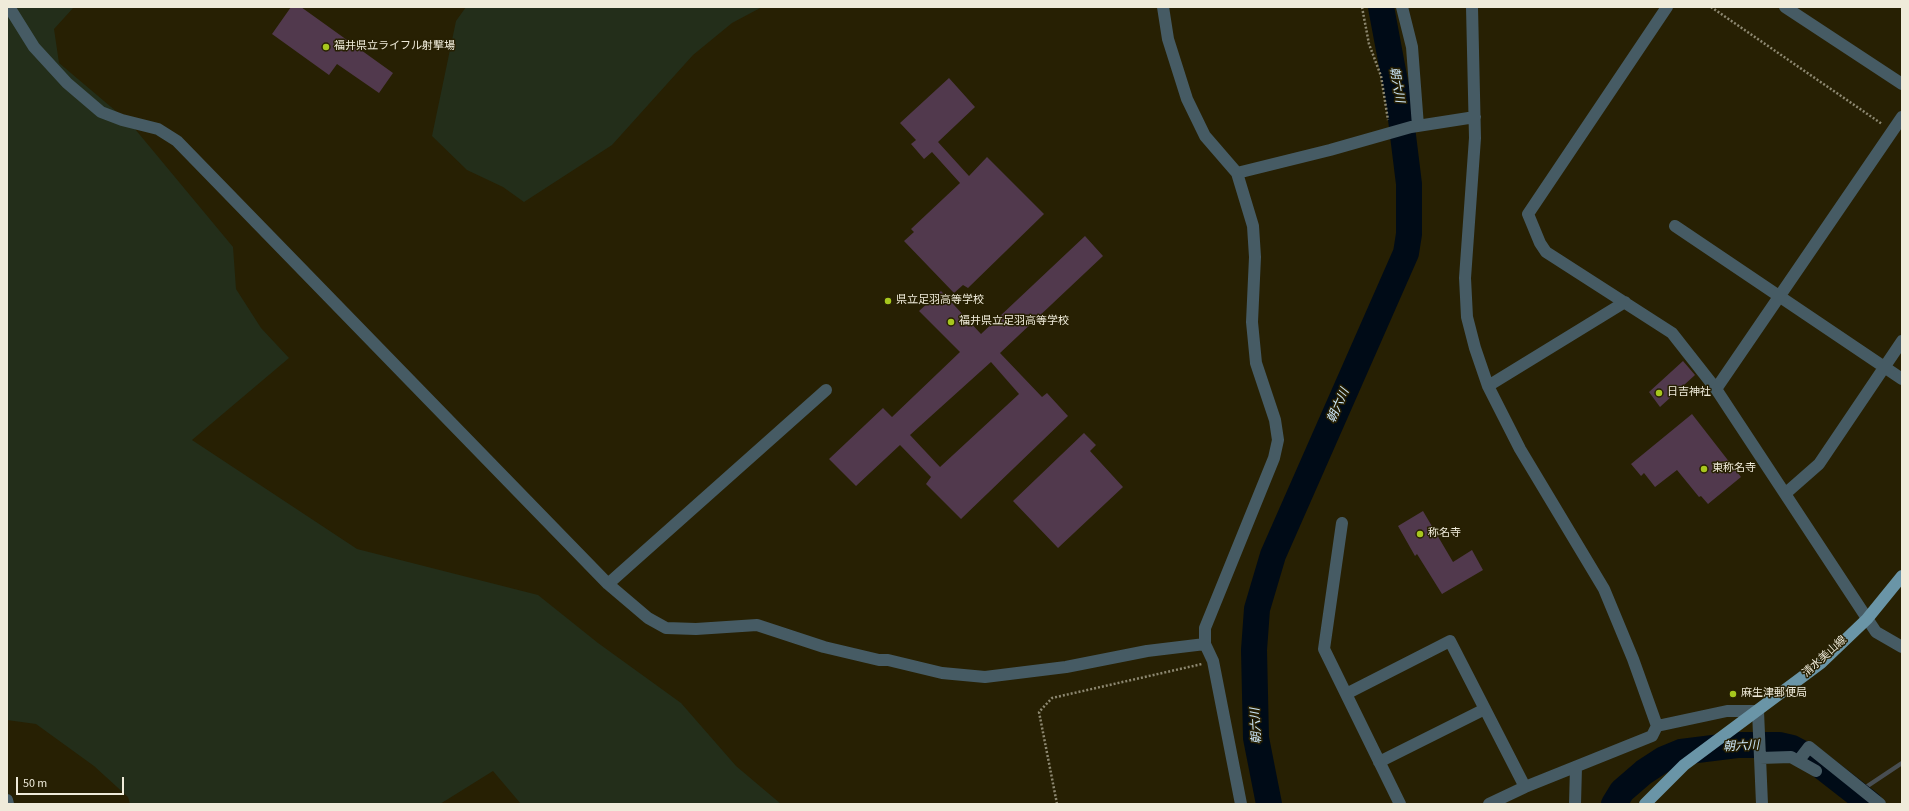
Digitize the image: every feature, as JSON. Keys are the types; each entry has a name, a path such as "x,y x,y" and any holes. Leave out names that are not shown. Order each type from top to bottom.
{"main road":[{"name":"清水美山線","path":"1645,804 1684,765 1821,663 1867,619 1902,576"}],"street":[{"path":"9,7 34,47 67,83 101,112 122,120 158,129 177,141 608,584 648,618 666,628 696,629 757,625 824,647 942,673 992,676 1066,668 1147,651 1205,644"},
{"path":"1164,7 1168,39 1187,99 1205,136 1237,173 1253,226 1255,257 1252,322 1256,363 1275,420 1278,440 1274,458 1205,628 1205,644 1214,661 1240,804"},
{"path":"1402,7 1412,47 1414,127"},
{"path":"1472,7 1475,117 1465,278 1467,317 1475,348 1488,386 1520,449 1604,589 1633,659 1657,726 1652,736 1524,787 1489,804"},
{"path":"1667,7 1528,214 1540,243 1546,252 1672,333 1716,388 1876,632 1902,647"},
{"path":"1785,7 1902,84"},
{"path":"1237,173 1330,150 1390,132 1475,117"},
{"path":"1716,388 1902,117"},
{"path":"1675,226 1902,378"},
{"path":"1488,386 1625,302"},
{"path":"1786,493 1819,464 1902,341"},
{"path":"608,584 826,390"},
{"path":"1342,523 1324,649 1400,804"},
{"path":"1346,694 1450,641 1524,787"},
{"path":"1380,762 1485,709"},
{"path":"1657,726 1727,711 1758,711 1762,804"},
{"path":"1760,754 1784,756 1802,755 1809,747 1880,804"},
{"path":"1802,755 1816,770"},
{"path":"1575,804 1576,767"},
{"path":"7,800 8,804"}],"path":[{"path":"1362,7 1369,44 1380,76 1390,132"},
{"path":"1711,7 1892,131"},
{"path":"1057,804 1040,712 1052,698 1214,661"}],"green space":[{"path":"7,7 74,7 54,29 59,63 130,123 233,247 236,289 261,328 289,358 192,440 357,549 538,595 598,643 681,703 736,766 781,804 521,804 493,771 440,804 130,804 128,797 94,766 36,724 7,720"},
{"path":"466,7 762,7 732,23 693,55 612,145 524,202 503,187 467,170 432,136 456,21"}],"building":[{"path":"291,7 301,7 393,73 379,93 337,64 329,75 272,34"},
{"path":"949,78 975,107 938,142 969,176 987,157 1044,214 968,288 963,285 954,293 904,241 914,232 911,229 960,183 932,152 924,159 911,144 916,140 900,123"},
{"path":"1085,236 1103,256 1000,353 1042,397 1047,393 1068,416 961,519 926,484 931,477 900,445 856,486 829,459 883,408 892,417 960,352 919,311 941,291 981,334","holes":["991,362 1019,394 940,467 910,435"]},
{"path":"1683,361 1695,375 1660,407 1649,392"},
{"path":"1692,414 1741,477 1708,504 1701,496 1699,497 1677,470 1655,487 1644,473 1641,476 1631,464"},
{"path":"1084,433 1096,445 1090,451 1123,487 1058,548 1013,501"},
{"path":"1423,511 1453,562 1472,550 1483,570 1442,594 1417,554 1415,556 1398,526"}],"waterway":[{"name":"朝六川","path":"1269,804 1256,738 1254,650 1257,609 1273,555 1406,253 1409,234 1409,184 1399,103 1381,7"},
{"name":"朝六川","path":"1614,804 1622,791 1644,772 1664,759 1681,752 1737,745 1779,745 1792,748 1811,758 1870,804"},
{"path":"1866,787 1902,763"}],"place":[{"name":"福井県立ライフル射撃場","path":"326,47"},
{"name":"県立足羽高等学校","path":"888,301"},
{"name":"福井県立足羽高等学校","path":"951,322"},
{"name":"日吉神社","path":"1659,393"},
{"name":"東称名寺","path":"1704,469"},
{"name":"称名寺","path":"1420,534"},
{"name":"麻生津郵便局","path":"1733,694"}]}
